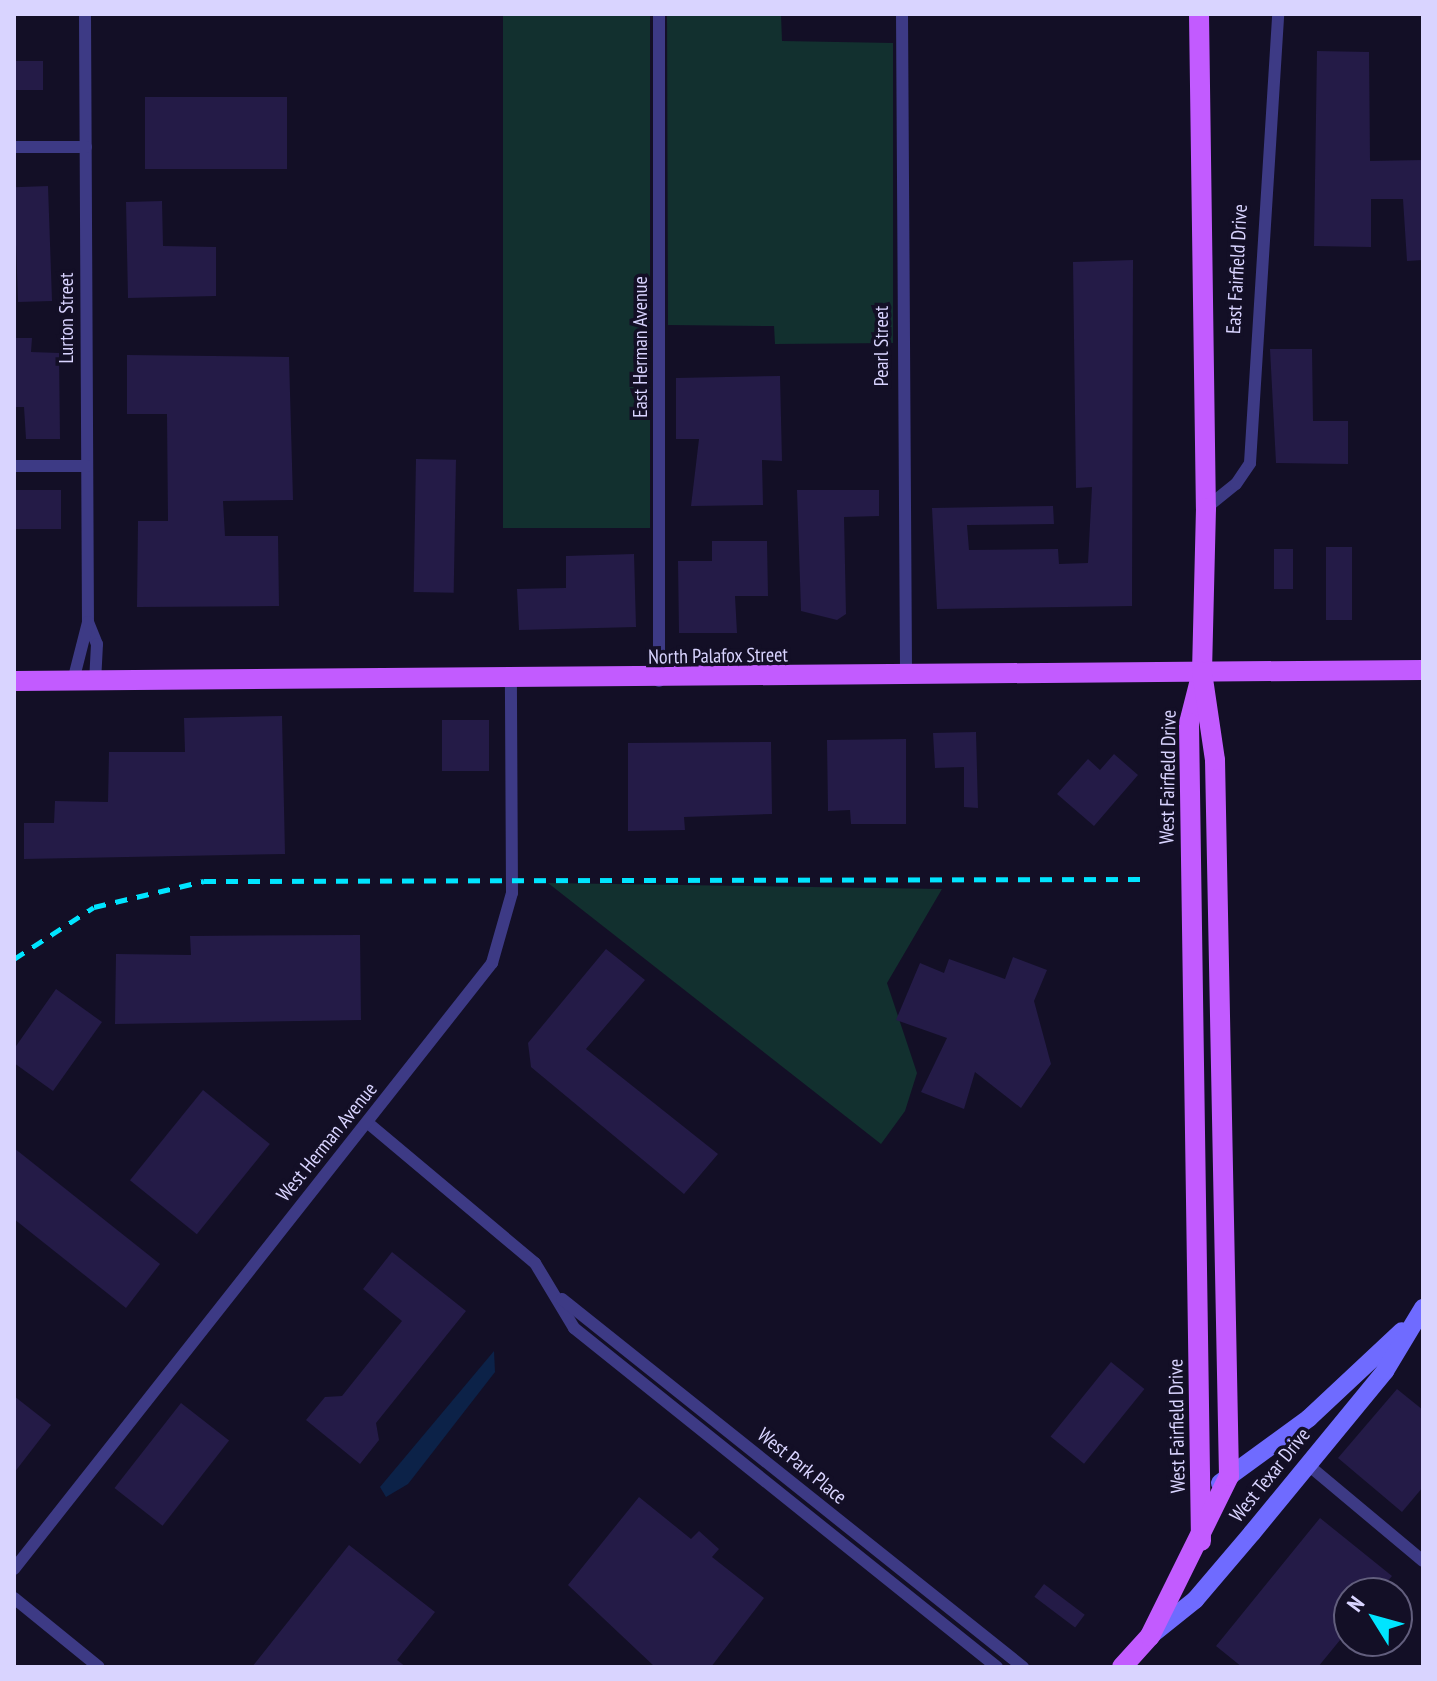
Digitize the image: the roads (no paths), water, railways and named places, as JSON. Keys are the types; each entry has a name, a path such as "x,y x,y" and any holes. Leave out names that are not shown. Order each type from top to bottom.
{"main road":[{"name":"East Fairfield Drive","path":"1199,14 1206,508 1202,672"},
{"name":"North Palafox Street","path":"14,681 659,681 1423,670"},
{"path":"1201,1541 1229,1476 1215,760 1202,672"},
{"name":"West Fairfield Drive","path":"1122,1667 1150,1636 1201,1541 1203,1498 1189,723 1202,672"},
{"name":"West Texar Drive","path":"1150,1636 1195,1600 1416,1333 1423,1308"},
{"name":"West Texar Drive","path":"1203,1498 1416,1333"}],"street":[{"name":"Lurton Street","path":"73,681 88,622 85,14"},
{"name":"East Herman Avenue","path":"659,14 659,681"},
{"name":"Pearl Street","path":"902,14 906,677"},
{"name":"East Fairfield Drive","path":"1206,508 1250,463 1278,14"},
{"path":"14,147 86,147"},
{"path":"14,466 87,466"},
{"name":"Lurton Street","path":"88,622 97,644 95,681"},
{"name":"West Herman Avenue","path":"14,1569 480,981 505,930 512,876 511,681"},
{"name":"West Park Place","path":"368,1123 535,1263 557,1295 574,1328 997,1667"},
{"name":"West Park Place","path":"557,1295 1023,1667"},
{"path":"1307,1464 1423,1561"},
{"path":"14,1598 99,1667"}],"water":[{"path":"494,1351 495,1372 408,1484 386,1497 380,1487"}],"railway":[{"path":"14,959 94,907 204,881 1150,879"}]}
